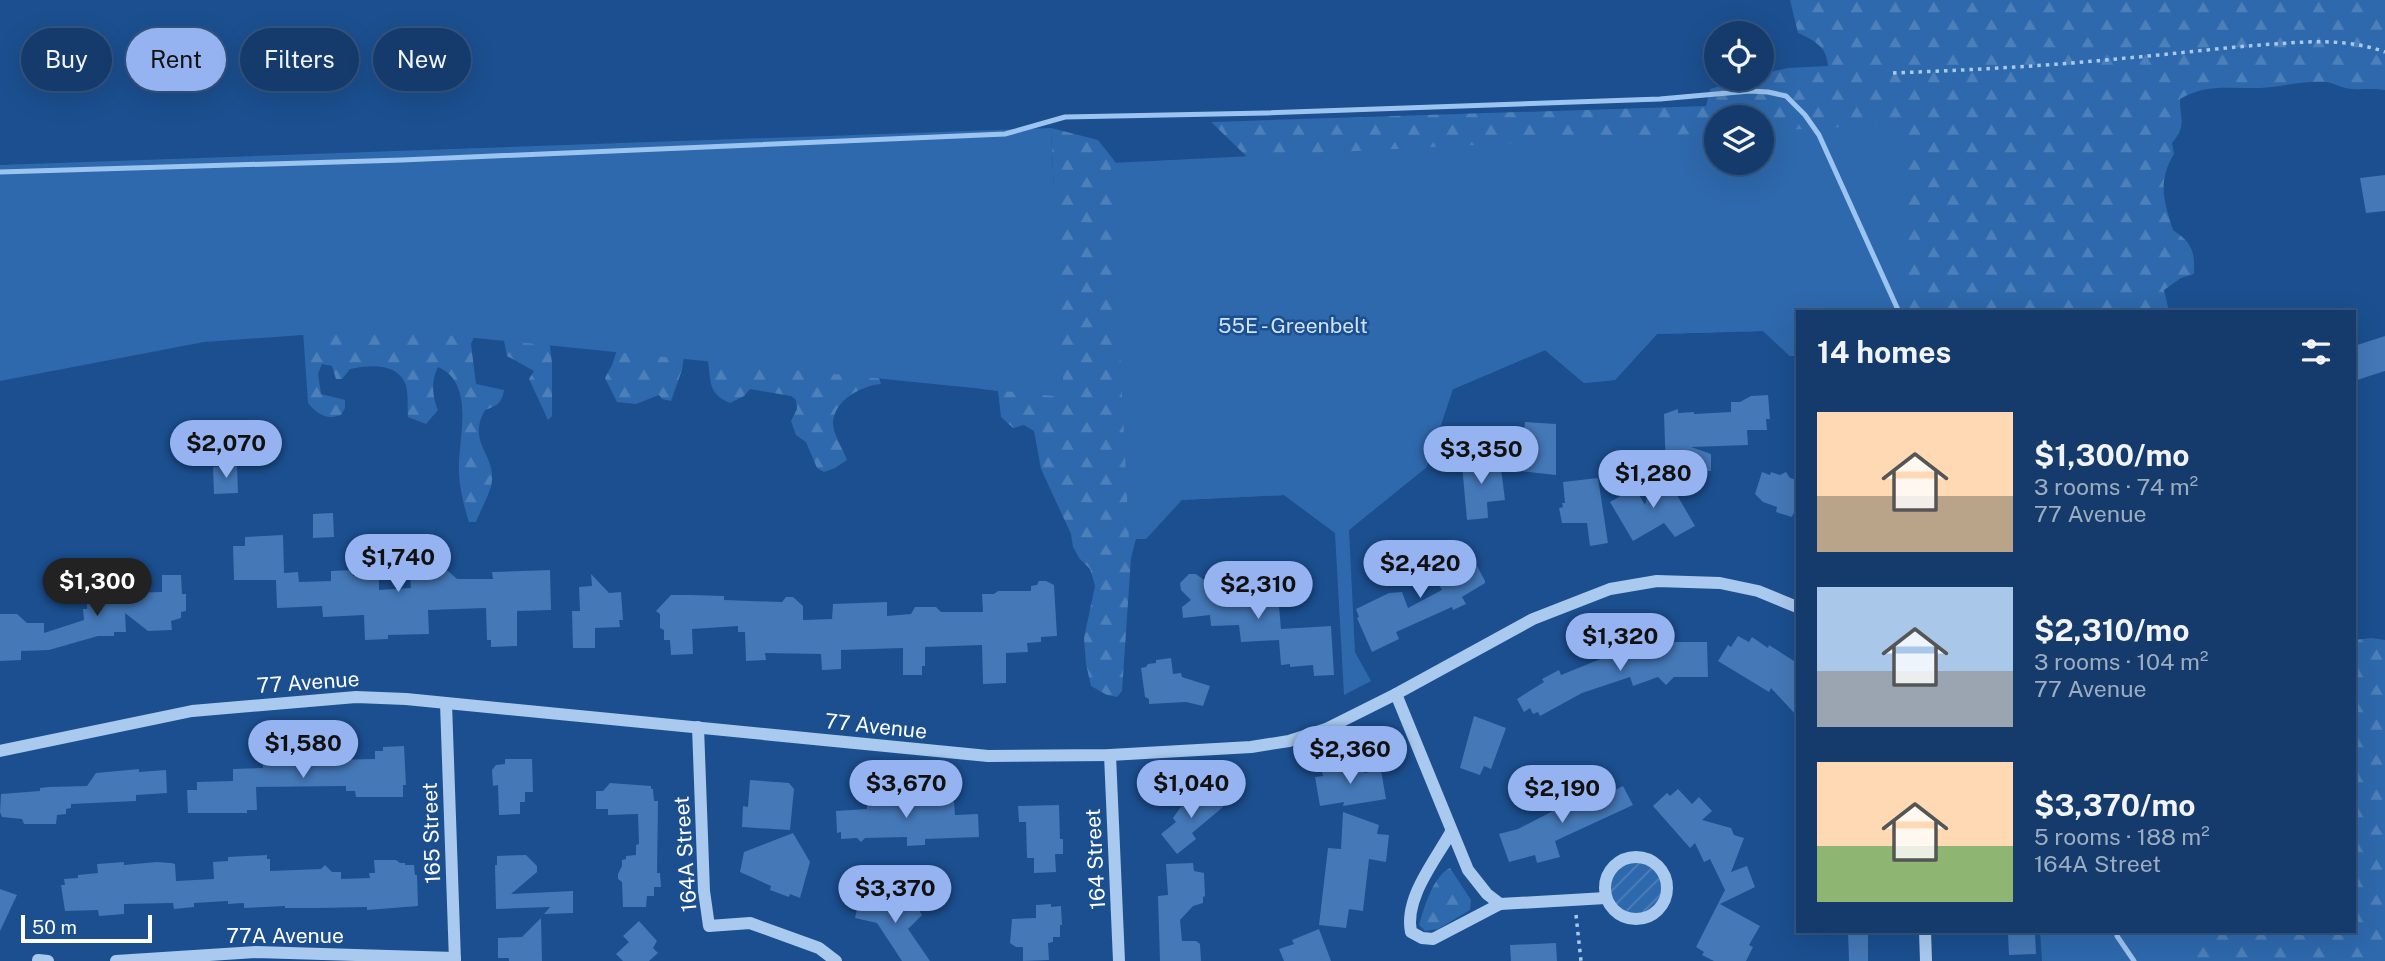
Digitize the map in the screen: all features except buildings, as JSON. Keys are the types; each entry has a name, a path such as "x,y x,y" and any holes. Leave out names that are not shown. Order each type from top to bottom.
{"street":[{"name":"77 Avenue","path":"0,751 167,715 215,708 356,697 406,699 988,756 1110,755 1251,747 1289,741 1326,729 1533,619 1610,589 1657,581 1720,583 1758,591 1796,607"},
{"path":"1396,694 1451,832 1475,881 1500,904"},
{"name":"165 Street","path":"446,704 455,960"},
{"name":"164A Street","path":"698,727 704,891 709,926 750,923 819,948 836,961"},
{"name":"164 Street","path":"1110,755 1119,961"},
{"path":"1451,832 1415,897 1409,920 1412,932 1422,938 1433,939 1500,904 1606,898"},
{"path":"1628,858 1647,859 1657,864 1664,873 1667,883 1666,898 1653,916 1629,919 1611,908 1606,898 1605,880 1618,862 1628,858"},
{"path":"1925,933 1926,961"},
{"name":"77A Avenue","path":"116,961 277,951 455,960"}],"path":[{"path":"1893,73 2069,63 2207,48 2315,41 2363,44 2385,52"},
{"path":"1576,915 1581,961"}],"green space":[{"path":"1790,0 2385,0 2385,90 2349,89 2326,82 2309,82 2260,88 2209,89 2180,99 2182,122 2172,143 2174,154 2165,174 2164,192 2173,230 2191,248 2194,274 2181,278 2164,290 2169,310 1796,310 1796,356 1790,356 1763,331 1657,334 1615,380 1584,383 1545,350 1449,391 1423,465 1341,537 1284,495 1179,500 1137,535 1131,558 1122,691 1117,697 1091,686 1084,638 1095,586 1090,569 1073,547 1071,534 1041,469 1034,431 1024,425 1013,428 1001,417 998,391 982,389 1054,193 1051,128 1098,140 1136,188 1276,185 1211,122 1704,106 1704,175 1774,175 1774,105 1706,105 1710,91 1774,91 1774,71 1828,66 1819,45 1798,33"},
{"name":"55E - Greenbelt","path":"1900,124 1906,310 1796,310 1796,356 1790,356 1763,331 1657,334 1615,380 1584,383 1545,350 1453,389 1427,467 1349,530 1355,652 1371,681 1344,695 1335,533 1284,495 1182,500 1146,539 1129,539 1111,163 1704,134 1704,175 1774,175 1774,130"},
{"path":"1051,128 1064,397 386,329 204,342 0,381 0,165"},
{"path":"303,213 548,329 552,363 552,416 548,420 529,379 534,371 507,356 503,336 476,333 471,344 476,384 504,390 500,401 485,410 480,421 480,439 492,471 492,480 476,522 469,522 461,492 461,399 450,375 438,367 433,388 438,410 426,424 408,417 405,383 401,376 388,368 350,369 342,379 336,379 332,366 322,364 318,374 321,394 345,400 345,408 341,415 327,417 315,411 308,403 303,331"},
{"path":"621,338 685,349 682,370 671,401 662,399 659,395 636,404 617,402 605,378"},
{"path":"708,361 865,373 879,378 881,384 857,391 838,407 833,427 847,460 824,472 817,468 806,442 796,435 791,421 797,409 796,400 791,396 750,389 744,396 730,403 714,391"},
{"path":"2356,640 2385,640 2385,961 2066,961 2063,933 2356,933"},
{"path":"1635,862 1654,869 1661,888 1654,907 1635,914 1616,907 1609,888 1616,869"},
{"path":"1450,868 1471,900 1470,910 1438,929 1425,931 1419,925 1427,902 1434,885"},
{"path":"2040,933 2194,933 2194,961 2042,961"}],"waterway":[{"path":"0,172 402,160 1005,134 1065,117 1660,99 1750,91 1768,92 1786,96 1805,115 1819,135 1898,310"},
{"path":"2118,933 2134,961"}]}
